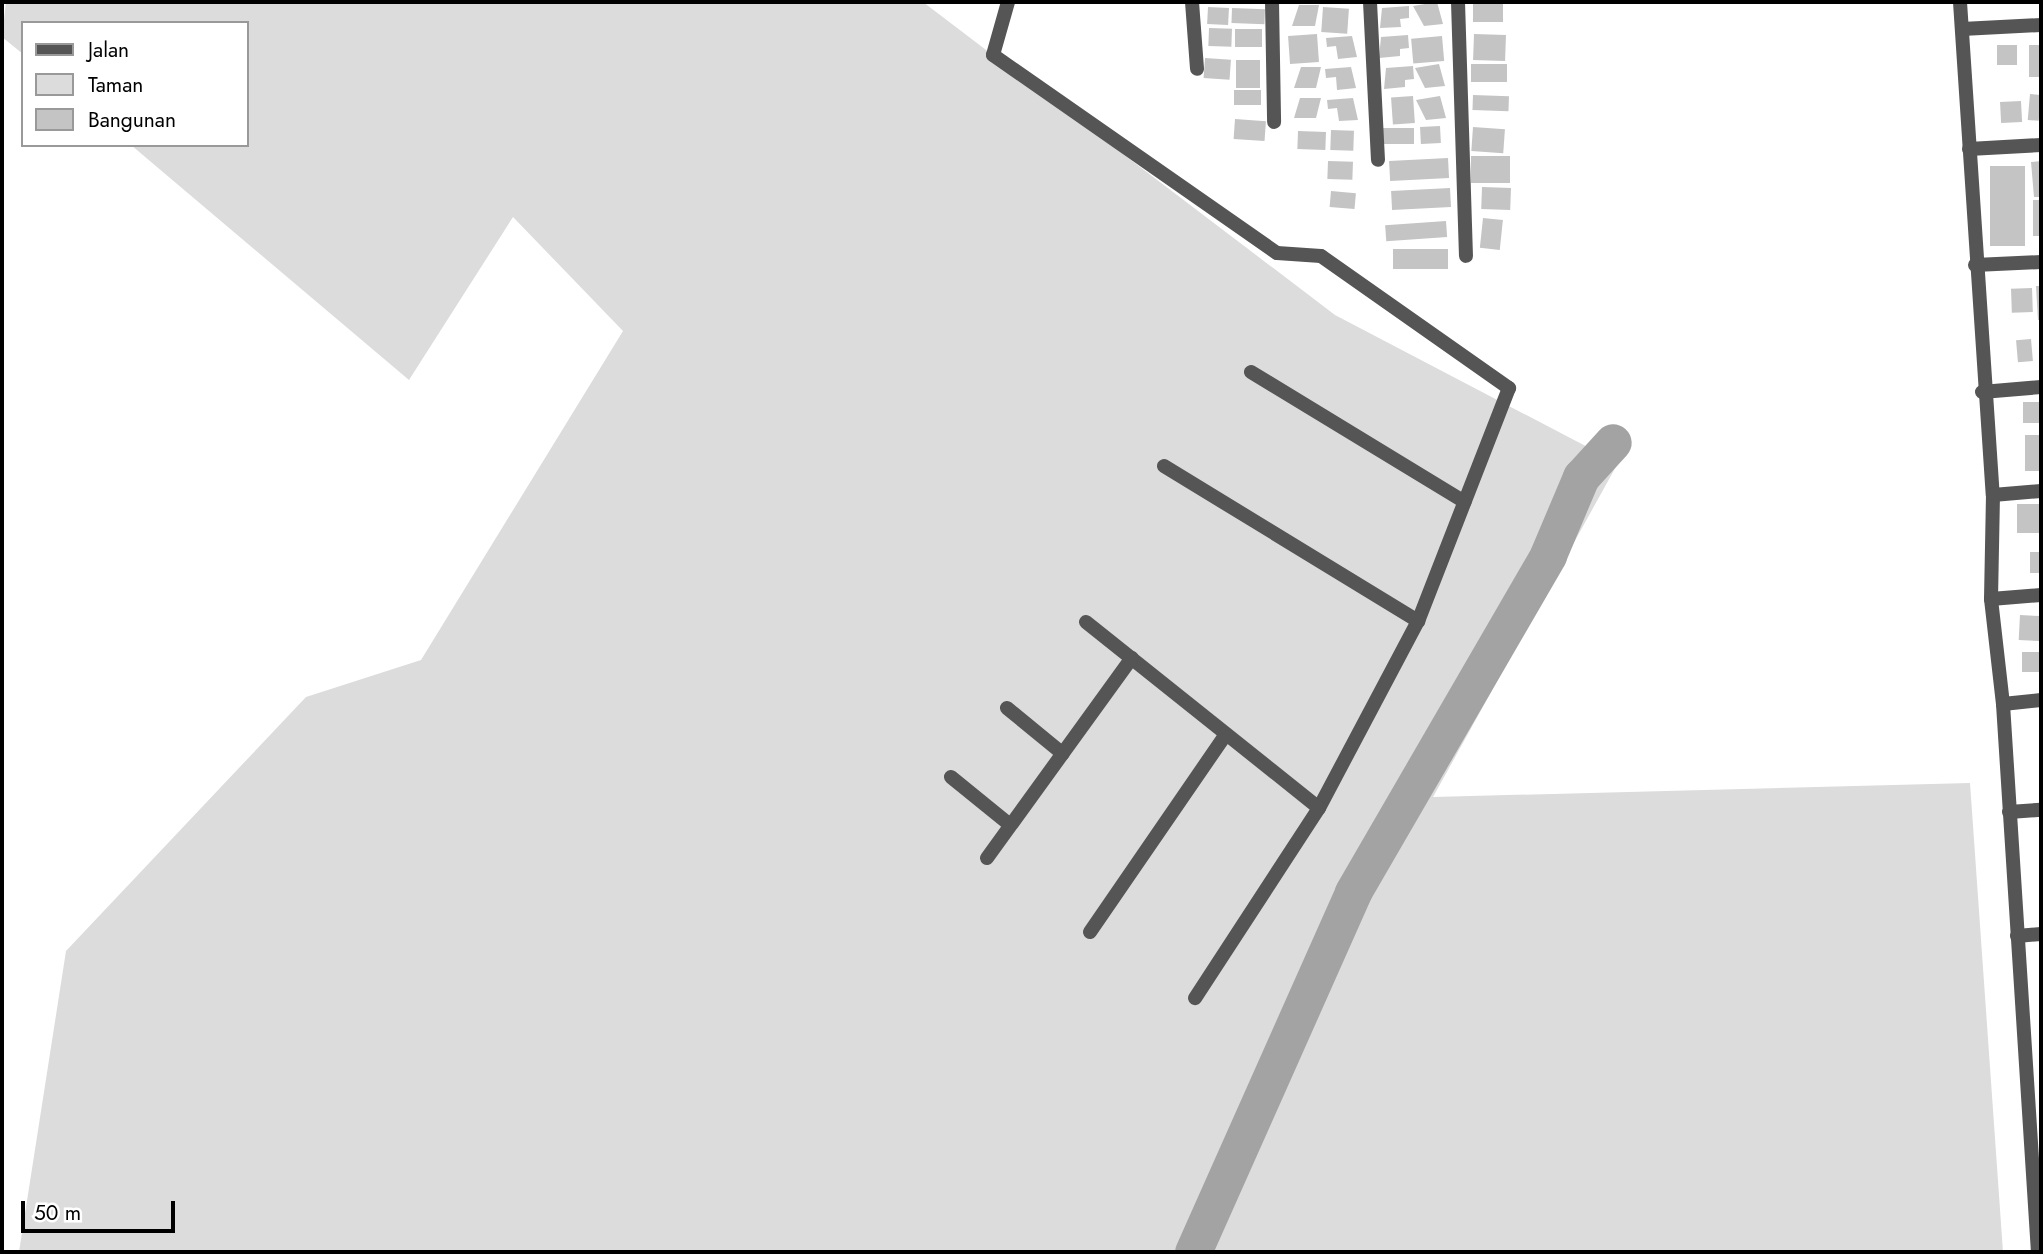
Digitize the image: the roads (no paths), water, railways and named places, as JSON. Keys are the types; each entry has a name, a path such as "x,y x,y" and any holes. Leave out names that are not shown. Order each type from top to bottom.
{"street":[{"path":"1008,2 993,55 1277,253 1321,256 1509,388 1418,621 1319,808 1195,998"},
{"path":"1192,2 1197,69"},
{"path":"1272,2 1274,122"},
{"path":"1370,2 1378,160"},
{"path":"1458,2 1466,256"},
{"path":"1960,2 1982,392 1993,495 1991,599 2003,704 2038,1252"},
{"path":"1962,29 2041,25"},
{"path":"1969,149 2041,145"},
{"path":"1975,265 2041,262"},
{"path":"1251,372 1465,502"},
{"path":"1982,392 2041,387"},
{"path":"1164,466 1418,621"},
{"path":"1993,495 2041,491"},
{"path":"1991,599 2041,596"},
{"path":"1086,622 1319,808"},
{"path":"987,858 1132,659"},
{"path":"2003,704 2041,700"},
{"path":"1007,708 1063,754"},
{"path":"1090,932 1226,734"},
{"path":"951,777 1010,825"},
{"path":"2009,812 2041,810"},
{"path":"2017,936 2041,934"}],"waterway":[{"path":"1193,1252 1353,892 1548,555 1581,477 1613,442"}]}
